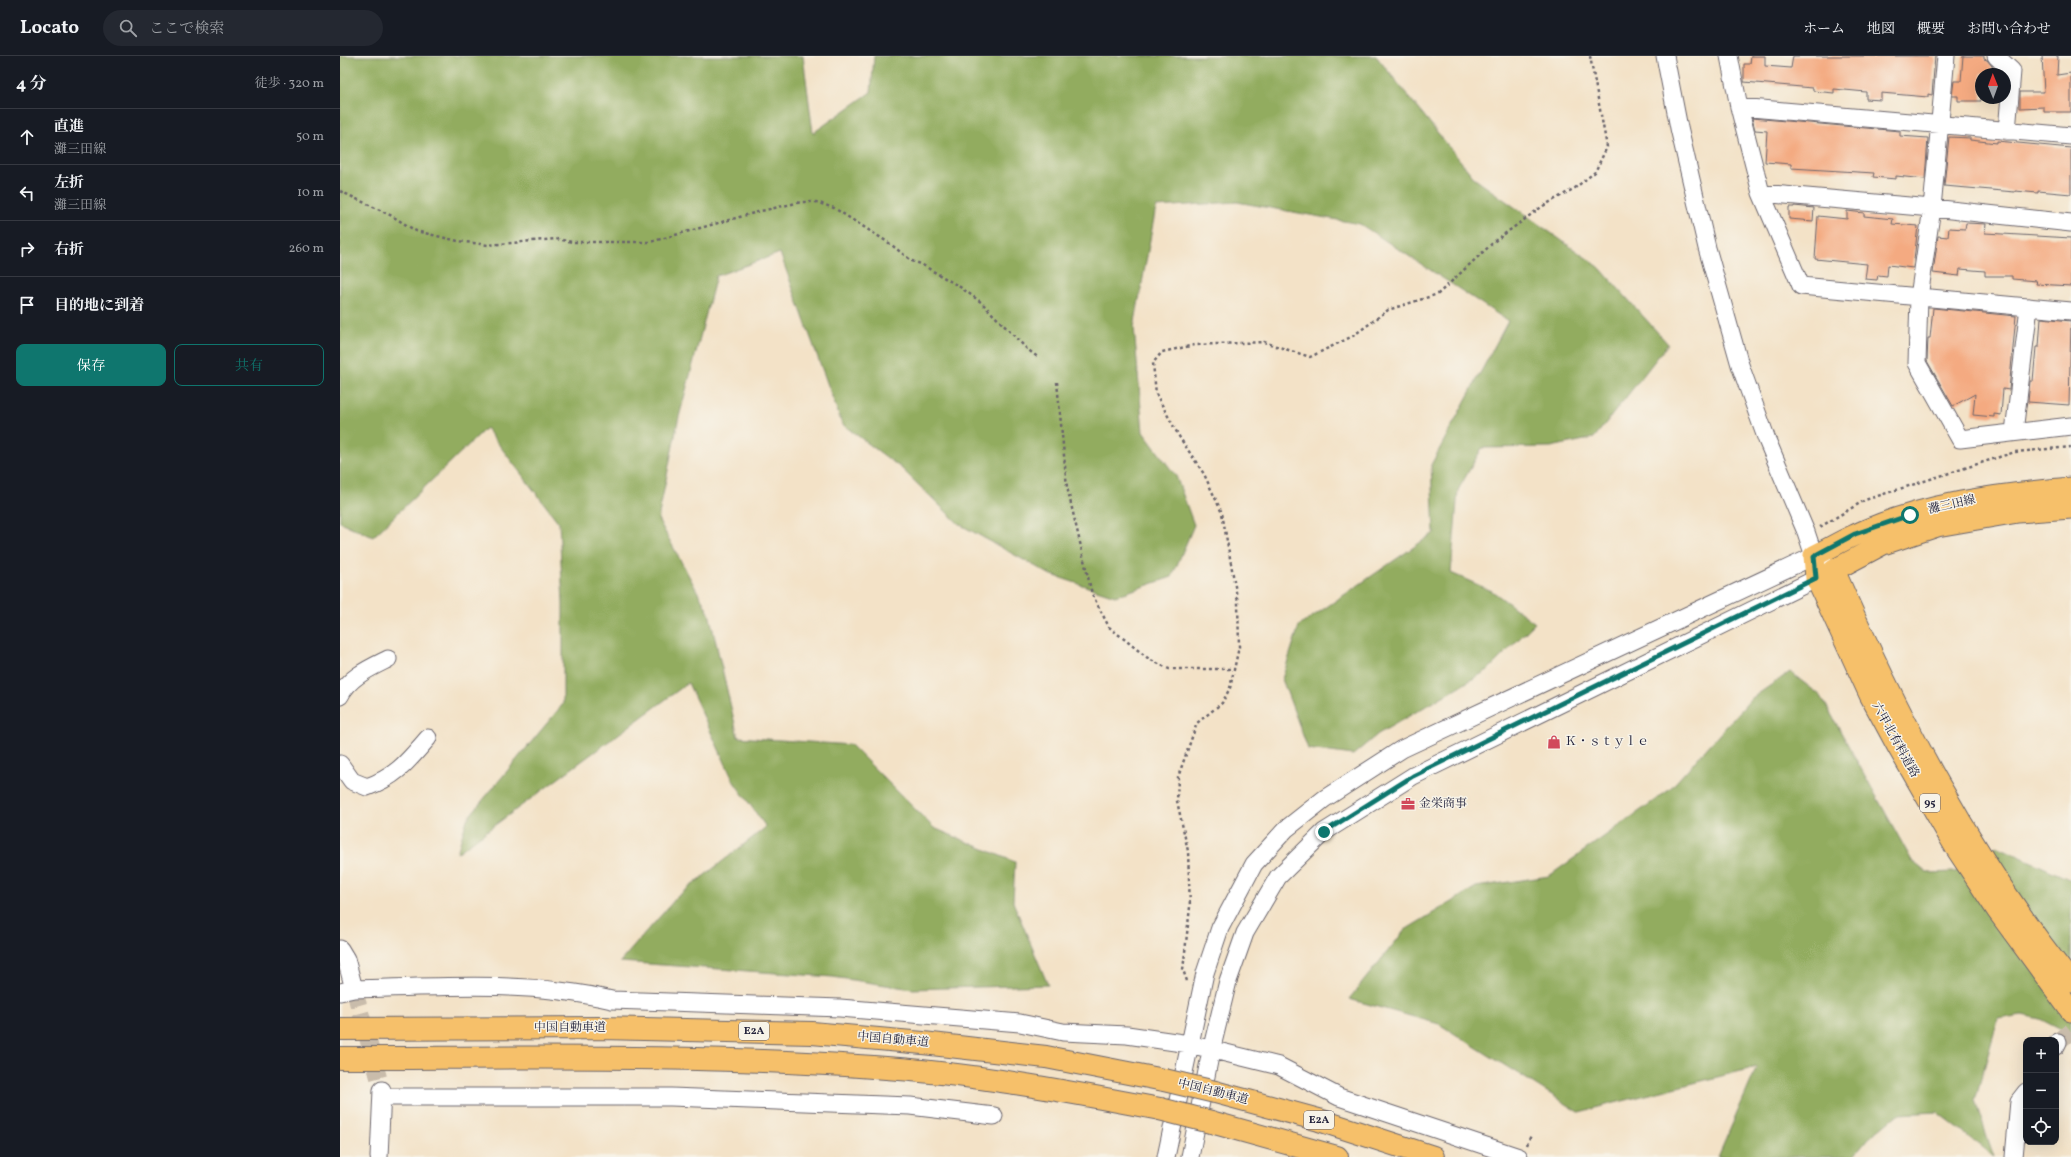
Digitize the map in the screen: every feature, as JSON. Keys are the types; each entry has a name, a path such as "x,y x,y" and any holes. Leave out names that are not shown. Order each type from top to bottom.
{"highway":[{"name":"中国自動車道","path":"340,1028 602,1028 812,1033 924,1043 1046,1057 1164,1080 1215,1092 1319,1120 1430,1156"},
{"name":"E2A","path":"340,1058 615,1058 744,1061 875,1067 994,1080 1160,1109 1337,1157"}],"main road":[{"name":"灘三田線","path":"1814,556 1855,534 1910,515 1964,502 2019,492 2071,488"},
{"name":"灘三田線","path":"1825,574 1883,544 1937,526 2018,512 2071,508"},
{"name":"95","path":"1814,556 1825,574"},
{"name":"六甲北有料道路","path":"1825,574 1926,762 2005,890 2055,962 2071,982"},
{"name":"六甲北有料道路","path":"1825,574 1874,701 1898,747 1956,848 2002,916 2071,1011"}],"street":[{"path":"1166,1157 1205,973 1220,928 1254,864 1291,825 1324,799 1402,749 1814,556 1806,532 1767,440 1740,365 1707,248 1679,128 1665,56"},
{"path":"1729,56 1739,107 1761,193 1801,286 2071,311"},
{"path":"1946,56 1932,208 1919,297 1917,363 1960,439 2071,426"},
{"path":"1996,56 2012,71 2007,131"},
{"path":"1739,107 2071,136"},
{"path":"1761,193 1932,208 2071,223"},
{"path":"2014,432 2029,307"},
{"path":"1190,1157 1211,1050 1228,981 1245,933 1278,877 1324,832 1413,776 1825,574"},
{"path":"340,696 352,681 366,671 388,659"},
{"path":"340,764 352,781 367,787 382,782 402,769 428,738"},
{"path":"340,949 346,959 347,990 515,986 580,992 612,1000 840,1008 1006,1022 1063,1032 1127,1035 1189,1044 1279,1066 1339,1097 1519,1157"},
{"path":"379,1157 382,1094 670,1097 910,1106 994,1116"},
{"path":"2014,1157 2019,1101 2023,1096"}],"path":[{"path":"1187,983 1183,970 1190,907 1188,852 1177,801 1178,776 1198,723 1222,702 1230,688 1239,647 1238,604 1222,513 1204,474 1180,438 1156,394 1153,362 1162,352 1195,345 1264,342 1310,357 1353,336 1388,310 1438,294 1496,240 1543,206 1574,188 1595,172 1607,147 1604,119 1590,56"},
{"path":"340,191 392,216 416,231 458,241 488,245 556,239 573,242 650,242 761,211 801,202 816,202 834,208 889,243 912,261 921,264 982,302 1027,349 1039,358"},
{"path":"1057,382 1067,487 1092,594 1109,627 1149,659 1169,669 1235,669"},
{"path":"1806,532 1826,525 1865,500 2015,452 2071,448"}],"green space":[{"path":"340,56 803,56 813,133 871,92 874,56 1376,56 1475,179 1599,267 1668,344 1594,438 1551,447 1482,448 1458,490 1451,573 1492,591 1535,623 1488,670 1378,734 1353,755 1308,749 1282,679 1299,626 1434,533 1431,465 1508,321 1360,224 1237,202 1156,207 1134,327 1143,432 1176,476 1194,525 1172,577 1115,596 1049,574 959,524 901,468 842,424 780,253 716,276 678,421 658,519 709,613 738,737 851,745 934,828 1015,862 1013,902 1048,985 912,989 833,977 620,962 677,897 766,827 734,782 688,683 457,853 467,819 563,704 563,604 559,523 486,428 373,537 340,522"},
{"path":"1790,672 1821,696 1912,861 1927,873 1955,872 1997,846 2071,880 2071,1035 2040,1019 2022,1015 1998,1019 1975,1101 1994,1157 1937,1112 1898,1114 1869,1138 1853,1157 1718,1157 1757,1067 1579,1112 1439,1024 1349,999 1405,930 1476,887 1549,876 1669,790 1752,698"}],"building":[{"path":"1751,56 1765,56 1765,66 1791,68 1793,56 1935,56 1932,95 1928,94 1928,97 1881,93 1881,100 1866,99 1866,92 1834,89 1834,93 1813,91 1813,88 1744,82 1744,64 1750,64"},
{"path":"1963,56 1984,56 1984,59 1987,60 1992,66 1992,68 1975,68 1975,101 1958,101 1958,96 1952,96 1954,81 1961,81"},
{"path":"2042,56 2058,56 2057,75 2071,73 2071,112 2044,112 2044,107 2020,108 2020,92 2044,92"},
{"path":"1752,118 1900,131 1900,136 1928,138 1925,179 1896,176 1896,179 1873,177 1874,173 1791,168 1791,164 1765,162 1767,131 1755,130"},
{"path":"1949,137 1970,138 1970,140 1997,143 1997,141 2071,148 2071,194 2038,191 2038,193 2015,192 1944,186"},
{"path":"1789,207 1814,208 1813,221 1789,219"},
{"path":"1847,211 1864,213 1864,216 1893,219 1892,224 1918,226 1913,268 1888,265 1887,276 1878,275 1877,280 1865,279 1867,264 1815,259 1818,216 1847,219"},
{"path":"1966,223 1986,224 1985,233 2071,238 2071,286 2036,284 2037,281 2012,279 2012,276 1985,276 1985,271 1960,269 1959,276 1933,273 1938,236 1948,237 1949,228 1965,229"},
{"path":"1933,308 2016,316 2009,390 2003,389 2001,415 1994,414 1994,417 1973,415 1975,394 1953,406 1927,361 1928,338 1930,338"},
{"path":"2041,318 2071,321 2069,405 2028,402 2030,381 2033,381 2036,347 2039,347"}],"tunnel":[{"path":"354,989 382,1090"},
{"path":"2059,1041 2071,1031"}],"place":[{"name":"Ｋ・ｓｔｙｌｅ","path":"1554,742"},
{"name":"金栄商事","path":"1408,804"}],"route":[{"path":"1324,832 1413,776 1816,578 1814,556 1855,534 1910,515"}]}
